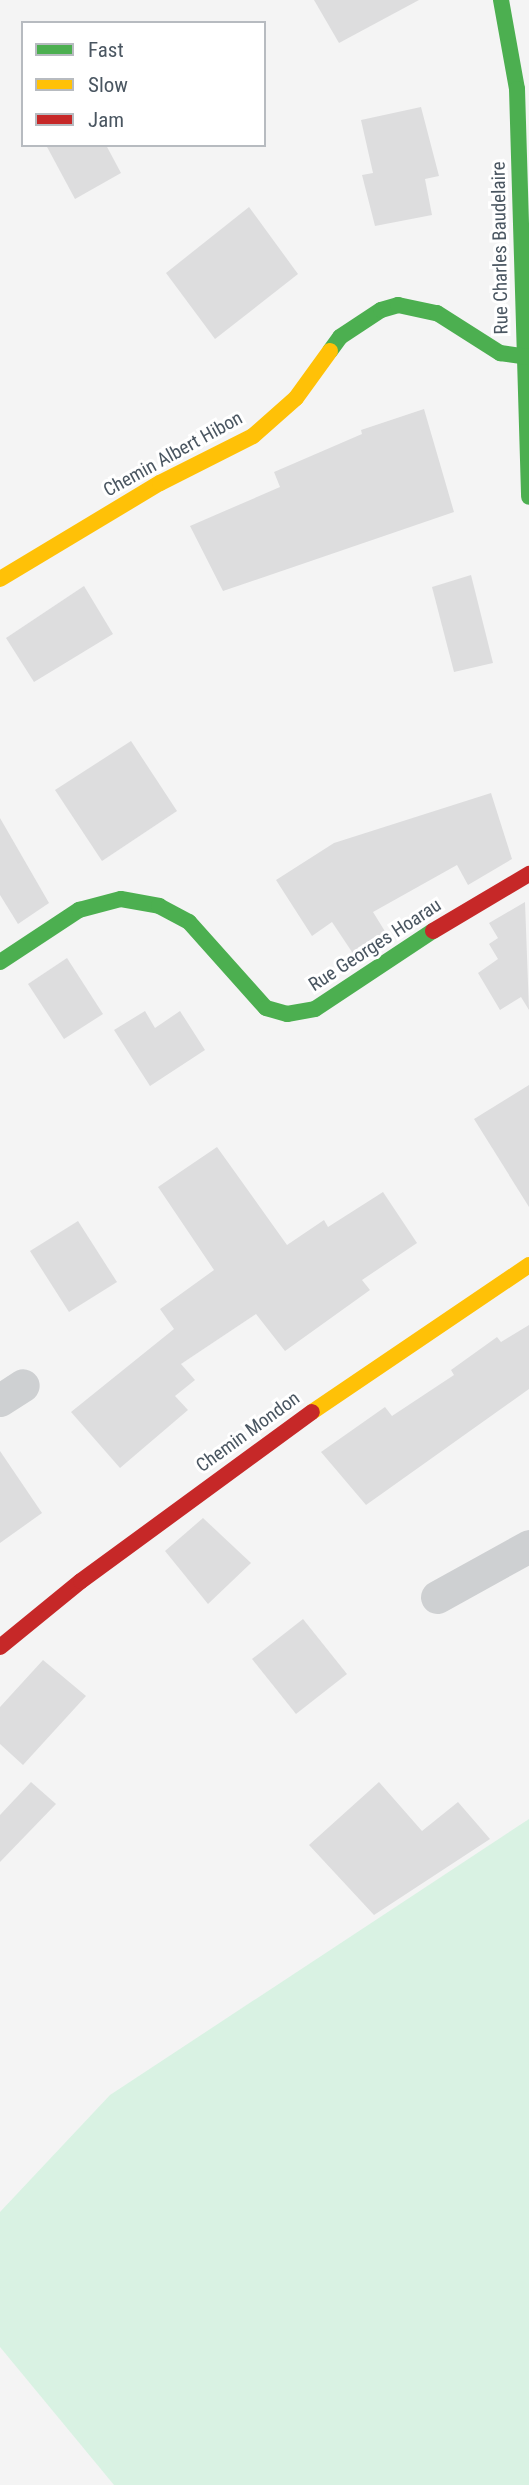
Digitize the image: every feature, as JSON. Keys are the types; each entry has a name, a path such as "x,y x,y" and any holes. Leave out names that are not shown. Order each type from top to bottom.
{"street":[{"name":"Rue Charles Baudelaire","path":"501,0 517,89 529,497"},
{"name":"Chemin Albert Hibon","path":"0,579 160,483 253,436 296,398 340,337 381,310 398,305 437,313 500,353 526,356"},
{"name":"Rue Georges Hoarau","path":"0,962 79,910 121,899 159,906 189,922 266,1008 288,1014 315,1009 413,943 529,874"},
{"name":"Chemin Mondon","path":"0,1647 81,1581 284,1430 529,1265"},
{"path":"436,1597 529,1546"}],"green space":[{"path":"529,1819 529,2485 114,2485 0,2347 0,2212 110,2095"}],"building":[{"path":"314,0 419,0 339,43"},
{"path":"421,107 439,176 425,179 432,215 375,226 362,175 373,173 361,120"},
{"path":"47,147 107,147 121,173 75,199"},
{"path":"249,207 298,274 215,339 166,273"},
{"path":"424,409 454,512 223,591 190,526 280,487 274,472 362,434 361,430"},
{"path":"471,575 493,663 454,672 432,587"},
{"path":"84,586 113,634 34,682 6,638"},
{"path":"131,741 177,811 102,861 55,790"},
{"path":"491,793 512,859 468,885 457,865 373,912 386,933 354,955 332,922 312,936 276,880 334,843"},
{"path":"0,818 49,903 18,924 0,895"},
{"path":"525,902 529,1010 521,997 500,1010 478,973 498,959 489,944 498,938 489,923"},
{"path":"67,958 103,1014 64,1039 28,984"},
{"path":"145,1011 155,1028 180,1011 205,1050 150,1086 114,1030"},
{"path":"529,1085 529,1207 474,1119"},
{"path":"217,1147 287,1245 324,1220 328,1227 383,1192 417,1243 362,1280 370,1290 285,1351 256,1314 181,1364 195,1380 175,1396 188,1410 120,1468 71,1412 174,1329 160,1309 214,1270 158,1187"},
{"path":"78,1221 117,1282 69,1312 30,1251"},
{"path":"529,1325 529,1389 366,1505 321,1452 385,1407 392,1416 454,1375 451,1370 497,1337 501,1342"},
{"path":"0,1451 42,1513 0,1543"},
{"path":"203,1518 251,1563 208,1604 165,1551"},
{"path":"303,1619 347,1674 296,1714 252,1659"},
{"path":"43,1660 86,1696 23,1765 0,1744 0,1707"},
{"path":"31,1782 56,1804 0,1862 0,1815"},
{"path":"379,1782 422,1831 458,1802 490,1839 374,1915 309,1845"}],"traffic: fast":[{"path":"501,0 517,89 529,497"},
{"path":"330,351 340,337 381,310 398,305 437,313 500,353 529,357"},
{"path":"0,962 79,910 121,899 159,906 189,922 266,1008 287,1014 315,1009 433,931"}],"traffic: slow":[{"path":"0,579 160,483 253,436 296,398 330,351"},
{"path":"312,1412 529,1265"}],"traffic: jam":[{"path":"433,931 529,874"},
{"path":"0,1647 81,1581 312,1412"}]}
